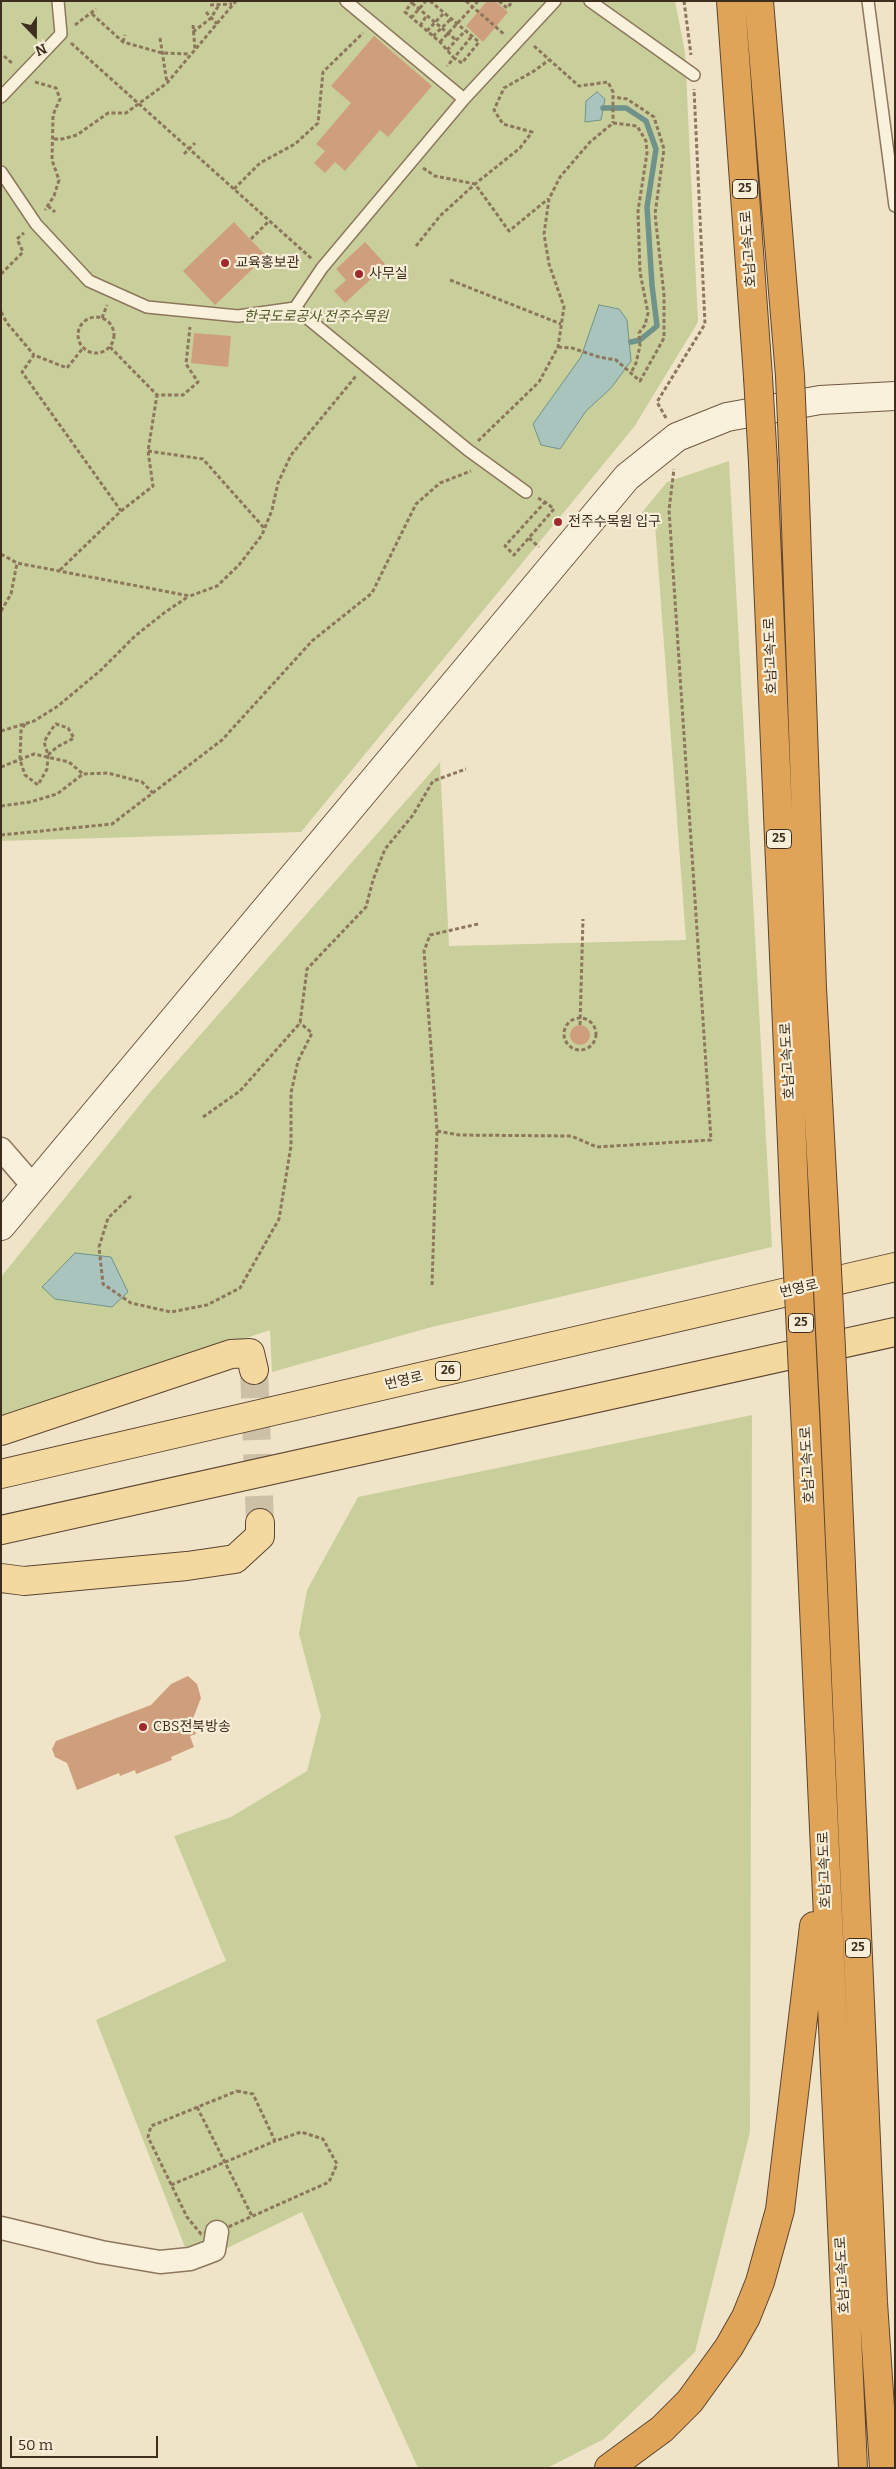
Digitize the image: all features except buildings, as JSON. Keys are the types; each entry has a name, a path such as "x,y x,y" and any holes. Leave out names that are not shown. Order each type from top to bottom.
{"highway":[{"name":"호남고속도로","path":"731,1 763,463 795,1214 853,2468"},
{"name":"호남고속도로","path":"759,1 790,376 812,988 836,1428 873,2302 884,2468"},
{"path":"609,2468 662,2428 706,2381 734,2340 760,2282 780,2210 816,1912 826,1889"}],"main road":[{"name":"번영로","path":"1,1474 895,1267"},
{"path":"1,1530 895,1332"},
{"path":"1,1431 231,1354 250,1353 254,1370"},
{"path":"1,1578 24,1581 187,1566 235,1559 260,1536 260,1523"}],"street":[{"path":"1,1226 499,633 597,511 627,477 677,437 727,417 820,400 895,396"},
{"path":"1,1149 34,1187"},
{"path":"1,2228 101,2252 160,2262 190,2259 214,2250 217,2232"}],"lane":[{"path":"1,97 61,34 58,1"},
{"path":"346,1 464,100"},
{"path":"1,172 36,224 89,281 147,307 238,316 294,308 322,268 412,161 464,100 555,1"},
{"path":"590,1 694,76"},
{"path":"868,1 895,206"},
{"path":"294,308 468,450 526,492"}],"path":[{"path":"411,18 426,1"},
{"path":"431,1 479,42 462,63 454,58 440,42 405,12 413,2 456,40"},
{"path":"466,1 515,43"},
{"path":"440,42 478,1"},
{"path":"499,1 507,8 513,1"},
{"path":"437,1131 459,1135 571,1136 597,1147 711,1140 669,510 677,437 657,402 705,324 694,76 684,1"},
{"path":"210,4 234,3"},
{"path":"54,139 77,135 108,113 126,113 167,83 234,3"},
{"path":"193,32 211,18 219,4"},
{"path":"96,9 92,14 61,34 322,268"},
{"path":"206,12 217,24"},
{"path":"427,31 444,13"},
{"path":"92,14 123,42 162,53 191,54"},
{"path":"420,26 428,15"},
{"path":"433,36 451,18"},
{"path":"234,189 260,163 295,144 318,123 323,72 373,24"},
{"path":"193,25 195,49"},
{"path":"447,50 466,31"},
{"path":"523,34 578,86 608,82 613,97 613,124"},
{"path":"123,42 125,35"},
{"path":"437,77 472,36"},
{"path":"160,38 167,83"},
{"path":"416,246 440,216 475,184 520,148 532,132 503,124 494,110 504,88 549,60"},
{"path":"1,274 23,252 17,239 36,224 54,196 59,180 52,160 54,139 52,115 60,99 56,88 33,82 23,74"},
{"path":"558,347 572,348 599,358 616,360 640,381 664,338 664,295 655,214 664,149 654,117 627,99 613,97"},
{"path":"468,450 539,382 558,347 564,307 549,264 544,234 549,198 560,176 590,142 613,124 637,126 646,141 647,154 638,211 640,272 648,313 645,325 639,333 640,346 636,363 631,373"},
{"path":"184,154 195,143"},
{"path":"412,161 435,176 475,184 509,231 549,198"},
{"path":"48,206 55,212"},
{"path":"251,239 269,221"},
{"path":"450,280 561,324"},
{"path":"110,347 157,395 183,395 198,382 186,364 191,311"},
{"path":"1,312 7,323 34,355 67,368 83,348"},
{"path":"96,317 107,321 114,330 110,347 100,353 88,352 83,348 79,343 78,331 85,321 96,317"},
{"path":"34,355 22,372 121,511"},
{"path":"1,731 34,721 58,706 101,670 135,636 164,612 190,596 217,586 239,565 265,530 278,482 291,455 364,366"},
{"path":"60,570 121,511 154,486 148,451 157,395"},
{"path":"148,451 203,459 265,530"},
{"path":"1,835 112,824 222,740 312,641 372,593 416,504 440,483 470,471 481,459"},
{"path":"526,492 545,502 554,509 514,555 505,546 545,502"},
{"path":"1,554 17,562 190,596"},
{"path":"1,611 11,594 17,562"},
{"path":"25,724 21,731 20,760 25,775 38,785 46,769 48,755 44,742 56,724 68,728 74,738 57,747 48,755"},
{"path":"1,767 34,754 48,755 69,762 83,774"},
{"path":"203,1117 240,1091 300,1023 307,969 366,907 373,880 385,849 413,815 433,781 466,769"},
{"path":"1,806 30,802 57,794 83,774 108,772 142,782 153,793"},
{"path":"580,1025 583,919"},
{"path":"432,1285 437,1131 424,952 430,935 478,924"},
{"path":"581,1019 591,1022 596,1036 588,1048 578,1050 568,1045 565,1030 571,1021 581,1019"},
{"path":"131,1196 108,1218 99,1247 103,1284 131,1303 171,1312 207,1304 240,1288 256,1263 279,1219 291,1146 291,1093 298,1061 312,1033 300,1023"},
{"path":"171,2185 301,2132 323,2139 337,2164 329,2182 217,2232 201,2234 187,2217 171,2185 148,2137 151,2126 237,2091 253,2094 275,2141"},
{"path":"197,2107 252,2216"}],"green space":[{"name":"한국도로공사 전주수목원","path":"1,1 675,1 685,52 698,322 634,427 301,832 1,841"},
{"path":"729,461 772,1247 428,1328 272,1372 270,1330 1,1420 1,1277 151,1091 440,762 449,946 686,940 655,524 639,516 667,482"},
{"path":"752,1415 750,2132 695,2352 604,2439 547,2468 418,2468 302,2212 192,2265 96,2020 226,1961 174,1836 231,1817 307,1771 321,1716 299,1634 307,1590 358,1497"}],"water":[{"path":"597,92 605,99 601,120 585,122 586,101"},
{"path":"599,305 619,309 627,320 631,361 611,388 586,411 560,449 541,445 533,424 581,357"},
{"path":"75,1253 111,1257 128,1292 112,1307 55,1299 42,1287"}],"waterway":[{"path":"603,108 626,108 646,121 656,149 647,207 652,285 657,326 640,340 631,342"}],"tunnel":[{"path":"254,1370 260,1523"}],"place":[{"name":"교육홍보관","path":"225,263"},
{"name":"사무실","path":"359,274"},
{"name":"전주수목원 입구","path":"558,522"},
{"name":"CBS전북방송","path":"143,1727"}]}
